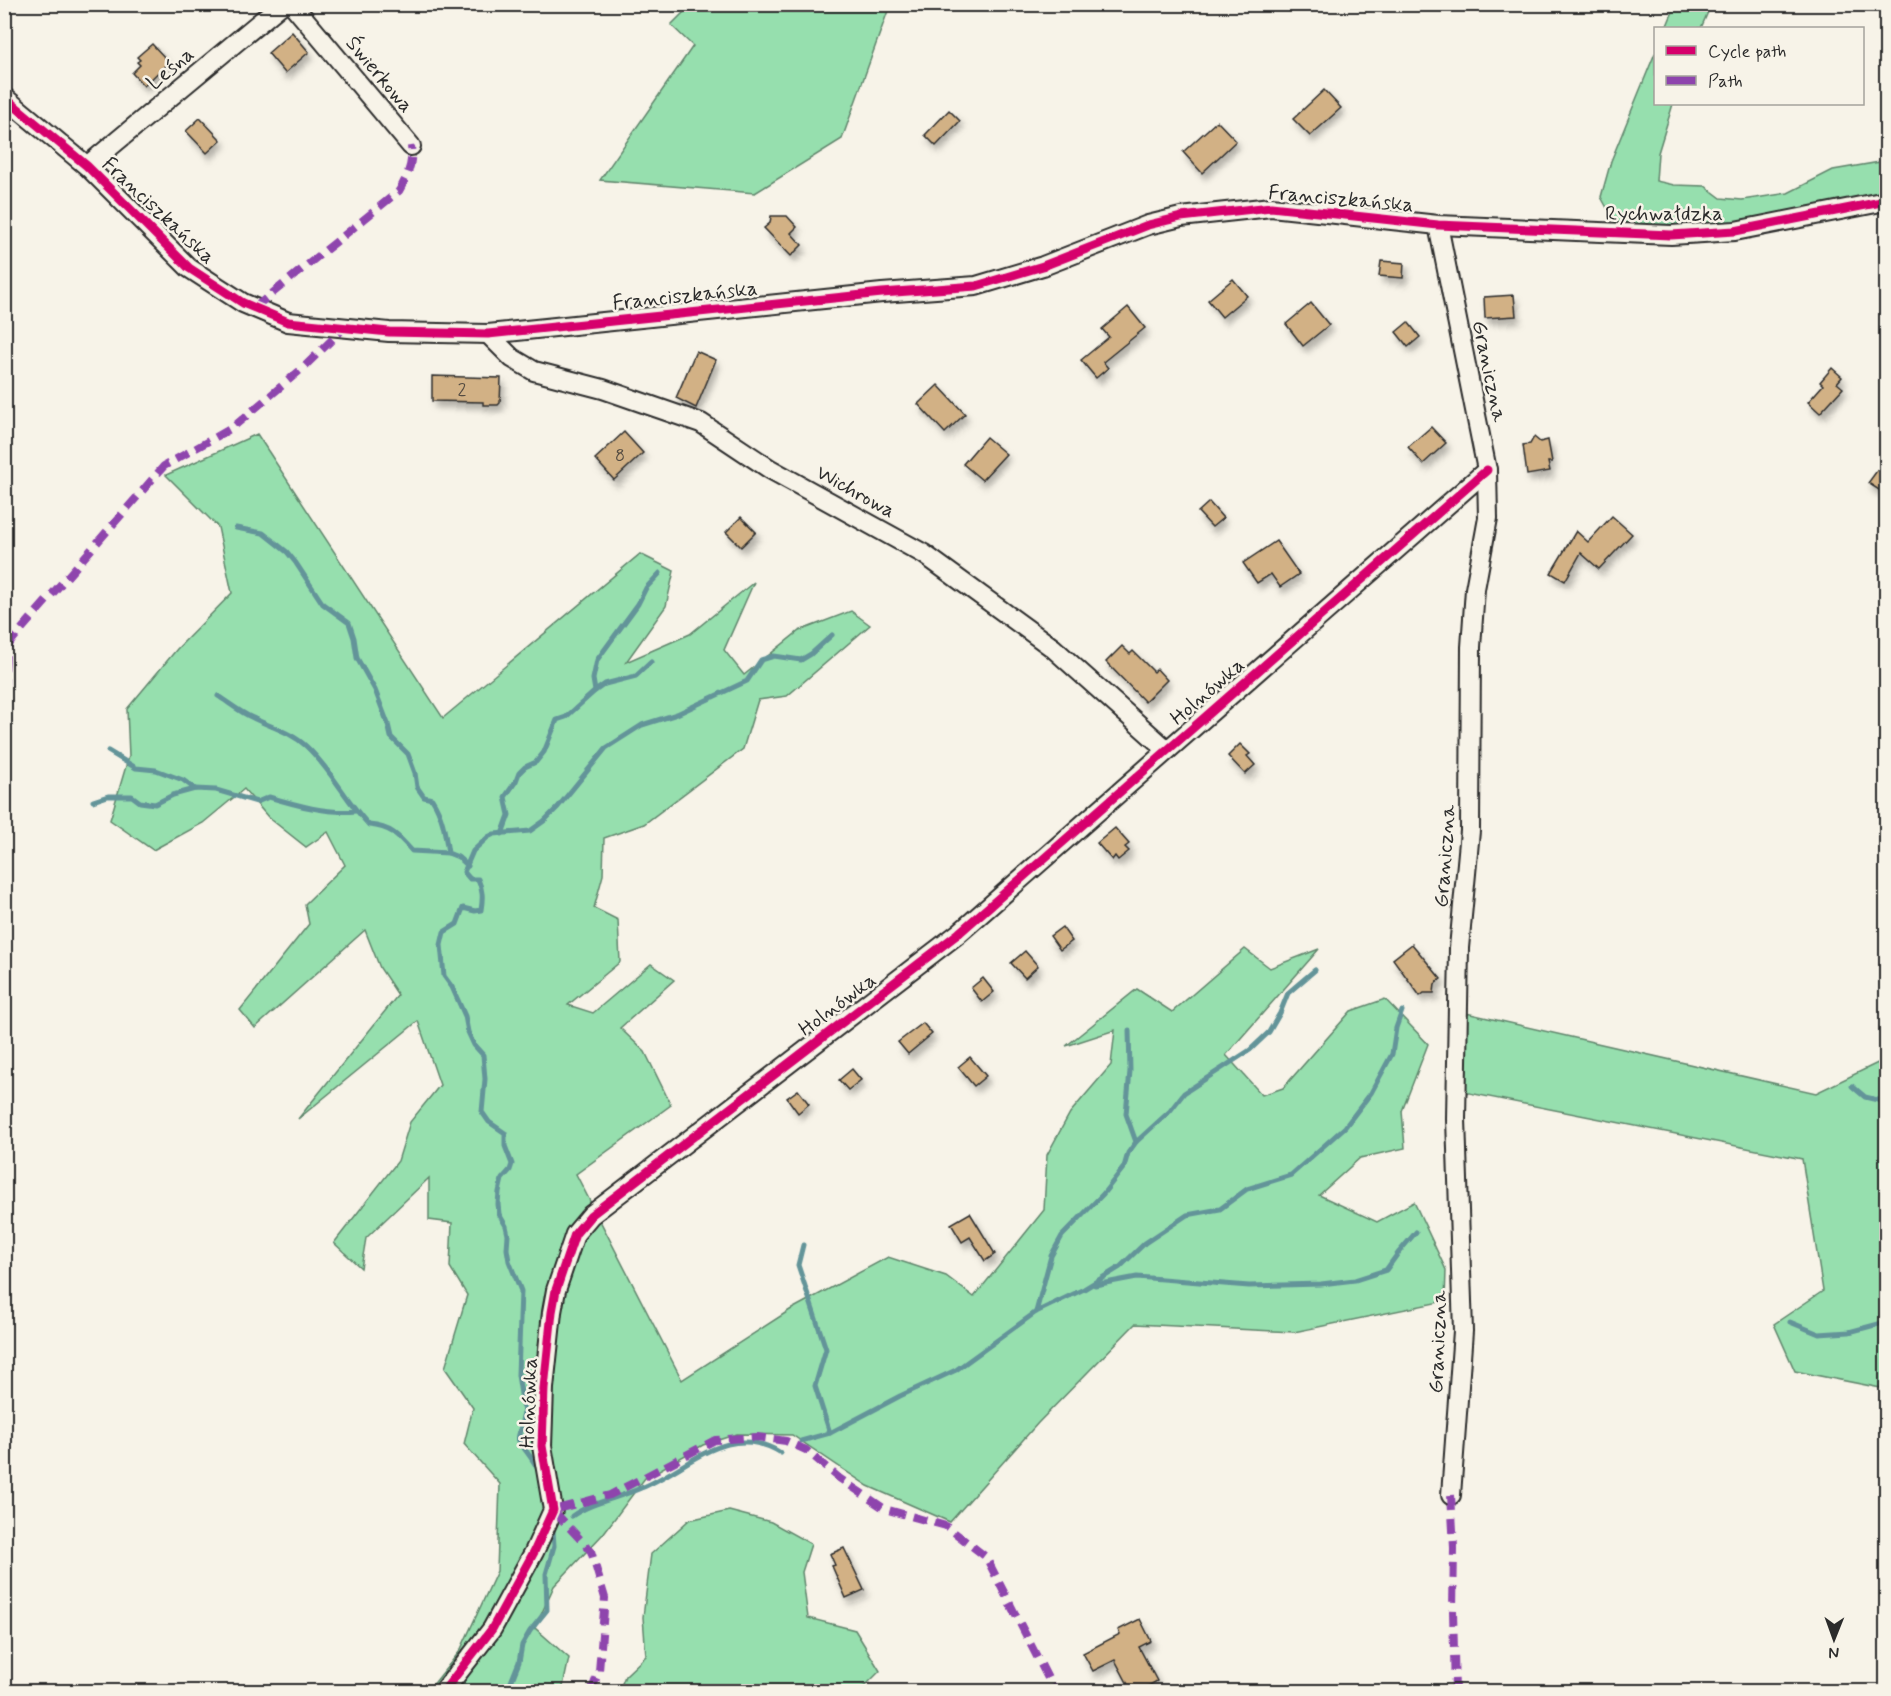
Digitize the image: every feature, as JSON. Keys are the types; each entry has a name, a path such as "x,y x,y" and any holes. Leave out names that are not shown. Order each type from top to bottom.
{"street":[{"name":"Leśna","path":"87,166 282,4"},
{"name":"Świerkowa","path":"292,4 411,146"},
{"name":"Franciszkańska","path":"4,97 87,166 189,268 243,303 288,322 389,332 488,334 882,293 976,286 1043,266 1148,225 1181,217 1271,207 1438,225"},
{"name":"Rychwałdzka","path":"1438,225 1671,235 1735,231 1887,201"},
{"name":"Graniczna","path":"1438,225 1487,470 1488,519 1475,589 1471,647 1470,831 1459,948 1456,1119 1463,1331 1451,1495"},
{"name":"Wichrowa","path":"488,334 512,358 534,371 603,389 701,423 770,469 924,554 1053,648 1167,750"},
{"name":"Holnówka","path":"443,1692 492,1629 534,1552 553,1510 542,1446 544,1388 556,1290 575,1234 591,1215 959,933 1487,470"}],"green space":[{"path":"1676,4 1711,4 1701,27 1666,27"},
{"path":"691,5 890,5 842,139 755,193 600,180 693,46 671,25"},
{"path":"1654,55 1654,105 1673,105 1658,153 1656,181 1674,185 1705,186 1721,198 1742,200 1788,193 1833,170 1886,161 1886,202 1671,235 1621,233 1601,197 1611,161"},
{"path":"257,434 443,718 640,554 674,571 666,606 626,662 690,634 754,582 724,650 744,675 799,631 851,611 870,625 787,696 758,700 743,749 644,824 604,838 603,875 594,908 618,920 620,962 568,1005 593,1013 651,964 674,980 620,1028 645,1052 671,1105 576,1174 682,1380 790,1310 888,1257 946,1276 974,1297 1044,1210 1047,1155 1070,1113 1111,1065 1115,1030 1066,1046 1137,989 1172,1012 1245,949 1270,968 1319,949 1226,1055 1262,1095 1283,1088 1351,1011 1385,999 1428,1044 1402,1111 1405,1148 1360,1158 1319,1195 1377,1222 1414,1202 1446,1270 1445,1301 1294,1332 1135,1324 1038,1423 950,1522 868,1486 792,1435 737,1434 703,1445 645,1478 603,1534 554,1586 535,1628 569,1658 562,1691 428,1691 460,1651 497,1571 500,1484 464,1444 473,1408 445,1368 467,1295 450,1267 452,1223 429,1220 429,1178 366,1238 361,1268 334,1243 398,1161 410,1122 440,1085 418,1021 298,1119 398,995 380,968 365,930 255,1028 240,1010 309,924 305,904 345,865 328,832 306,847 268,817 244,789 203,823 153,850 110,820 129,756 127,709 177,649 232,593 218,527 166,475"},
{"path":"1466,1013 1816,1093 1886,1059 1886,1389 1795,1371 1774,1324 1823,1291 1802,1159 1464,1092"},
{"path":"729,1511 771,1522 811,1544 802,1572 808,1618 855,1630 880,1671 865,1686 852,1692 619,1691 625,1676 646,1656 643,1617 651,1554 689,1520"}],"building":[{"path":"292,32 309,52 285,73 268,53"},
{"path":"152,44 169,62 144,86 132,73 140,65 137,57"},
{"path":"1324,90 1341,108 1310,136 1293,119"},
{"path":"949,110 960,121 936,146 925,135"},
{"path":"200,118 221,140 207,153 186,131"},
{"path":"1217,121 1236,141 1202,173 1183,152"},
{"path":"771,216 787,216 797,227 791,233 802,245 791,256 764,228 770,223"},
{"path":"1381,261 1404,263 1403,278 1379,276"},
{"path":"1233,279 1247,296 1222,317 1208,300"},
{"path":"1514,295 1516,316 1485,318 1484,297"},
{"path":"1311,303 1329,325 1303,346 1286,324"},
{"path":"1128,307 1145,328 1103,362 1108,368 1096,378 1081,360 1109,337 1102,329"},
{"path":"1408,322 1420,337 1408,347 1396,332"},
{"path":"696,351 716,360 696,408 676,398"},
{"path":"1832,368 1842,377 1837,383 1843,388 1820,413 1808,402 1823,385 1820,382"},
{"path":"432,376 501,378 500,403 483,405 483,402 432,401"},
{"path":"938,385 965,414 945,433 918,404"},
{"path":"1431,427 1446,443 1423,464 1408,447"},
{"path":"624,432 643,453 614,480 595,459"},
{"path":"986,437 1006,454 982,480 963,464"},
{"path":"1534,437 1540,442 1548,440 1552,462 1548,462 1550,471 1527,475 1523,445 1530,444"},
{"path":"1887,457 1887,495 1868,483"},
{"path":"1209,502 1223,518 1212,527 1198,512"},
{"path":"1612,516 1632,534 1599,569 1581,553 1565,581 1551,573 1576,531 1588,542"},
{"path":"741,517 756,532 741,547 726,532"},
{"path":"1276,541 1299,574 1280,587 1271,574 1257,583 1243,563"},
{"path":"1122,646 1130,654 1133,651 1154,672 1157,669 1167,680 1145,702 1106,662"},
{"path":"1240,744 1250,754 1247,756 1255,765 1245,774 1228,756"},
{"path":"1115,828 1129,844 1125,847 1129,851 1118,860 1115,856 1112,860 1097,843"},
{"path":"1062,927 1072,941 1060,950 1050,936"},
{"path":"1412,944 1441,979 1435,984 1434,993 1424,993 1420,996 1393,959"},
{"path":"1025,951 1038,966 1025,978 1011,963"},
{"path":"983,978 994,992 982,1002 971,988"},
{"path":"923,1023 932,1034 908,1054 898,1042"},
{"path":"970,1057 986,1076 974,1086 958,1067"},
{"path":"852,1069 861,1080 848,1090 839,1080"},
{"path":"798,1090 809,1104 798,1113 787,1098"},
{"path":"970,1213 995,1254 985,1261 970,1237 962,1242 951,1224"},
{"path":"844,1548 864,1590 846,1598 832,1566 835,1565 830,1554"},
{"path":"1140,1619 1151,1641 1139,1647 1157,1681 1138,1692 1132,1692 1115,1660 1093,1671 1083,1653 1120,1634 1118,1630"}],"waterway":[{"path":"236,528 263,533 287,552 323,604 349,623 357,658 375,690 391,737 408,754 417,787 424,797 432,799 436,805 443,825 448,853 458,857 468,866"},
{"path":"595,691 593,679 597,660 638,604 646,588 660,573"},
{"path":"538,1470 518,1439 524,1412 518,1375 521,1291 509,1261 508,1235 499,1214 498,1204 502,1179 512,1164 505,1146 505,1133 489,1122 482,1112 485,1079 483,1055 474,1045 468,1032 465,1016 452,987 444,976 441,945 444,932 457,924 463,908 481,910 482,894 478,879 470,879 464,872 473,851 488,837 494,834 530,831 544,821 606,748 642,725 677,714 747,681 761,660 774,656 801,660 832,635"},
{"path":"502,834 509,815 505,797 519,773 536,762 544,752 557,720 566,717 605,684 636,676 651,662"},
{"path":"218,696 244,713 287,733 306,746 369,825 394,833 412,851 448,853"},
{"path":"108,751 136,768 156,770 183,780 195,789"},
{"path":"93,801 108,796 132,796 140,802 155,804 173,795 195,789 216,790 257,802 269,797 323,810 356,811"},
{"path":"1136,1142 1170,1111 1184,1093 1250,1050 1269,1032 1288,993 1315,970"},
{"path":"801,1441 830,1433 956,1370 1036,1312 1084,1289 1120,1267 1145,1243 1187,1215 1220,1209 1247,1189 1291,1175 1345,1127 1371,1093 1392,1054 1396,1028 1402,1011"},
{"path":"1036,1312 1051,1256 1062,1236 1103,1194 1124,1167 1128,1153 1136,1142 1126,1114 1130,1071 1129,1030"},
{"path":"1852,1086 1865,1097 1886,1102"},
{"path":"1095,1285 1137,1277 1249,1286 1321,1284 1355,1280 1386,1270 1416,1232"},
{"path":"803,1245 798,1265 826,1349 815,1386 830,1433"},
{"path":"1790,1322 1819,1334 1849,1332 1886,1322"},
{"path":"572,1516 588,1507 641,1488 709,1451 726,1445 743,1442 762,1444 781,1453"},
{"path":"507,1692 519,1662 522,1645 547,1610 546,1574 554,1546 553,1531"}],"marked path":[{"path":"254,308 399,191 409,169 411,146"},
{"path":"4,693 6,649 13,639 164,466 232,428 304,367 344,328"},
{"path":"591,1692 599,1671 605,1598 591,1551 553,1510 610,1495 715,1440 757,1437 786,1441 806,1450 839,1478 885,1509 946,1526 986,1557 1055,1692"},
{"path":"1451,1495 1454,1548 1455,1692"}],"cycle path":[{"path":"4,97 87,166 189,268 243,303 288,322 389,332 488,334 882,293 976,286 1043,266 1148,225 1181,217 1271,207 1438,225 1671,235 1735,231 1886,201"},
{"path":"443,1692 492,1629 534,1552 553,1510 542,1446 544,1388 552,1312 556,1290 575,1234 591,1215 959,933 1487,470"}]}
